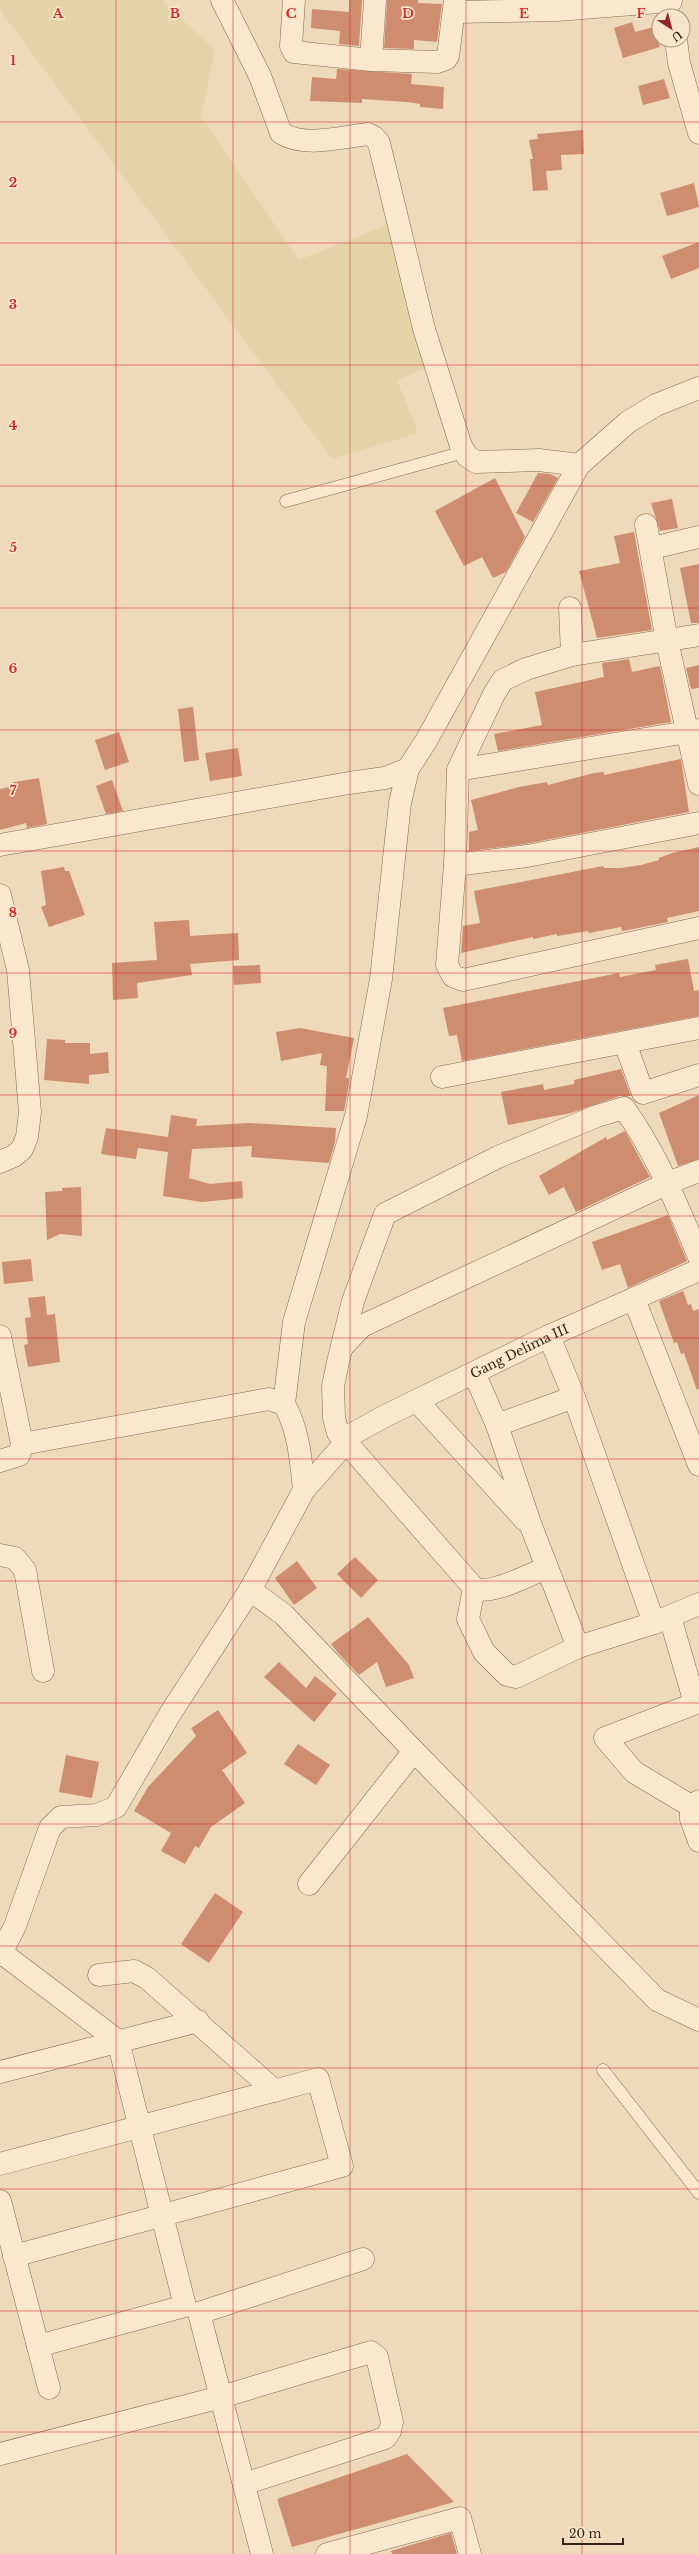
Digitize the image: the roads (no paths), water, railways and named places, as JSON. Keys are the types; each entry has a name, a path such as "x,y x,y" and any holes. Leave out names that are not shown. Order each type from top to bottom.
{"street":[{"path":"222,0 260,76 281,133 299,140 311,141 368,134 374,137 379,144 424,329 464,452 476,462 539,460 579,465"},
{"path":"294,0 291,46 294,52 371,60 437,62 446,59 455,6 556,10 672,6"},
{"path":"371,60 375,0"},
{"path":"677,48 679,62 699,133"},
{"path":"304,1490 300,1451 291,1416 284,1404 294,1322 356,1116 381,979 400,803 408,769 426,741 579,465 628,422 656,405 699,388"},
{"path":"646,525 652,548 667,641 693,732 699,784"},
{"path":"652,548 699,537"},
{"path":"570,608 572,655"},
{"path":"699,634 667,641 572,655 526,669 503,680 494,694 458,770 455,865 447,965 453,976 463,980 699,928"},
{"path":"458,770 693,732"},
{"path":"0,845 349,783 385,778 408,769"},
{"path":"455,865 527,856 699,823"},
{"path":"0,895 18,970 30,1112 27,1137 22,1149 14,1156 0,1162"},
{"path":"442,1077 699,1028"},
{"path":"625,1043 643,1093 699,1075"},
{"path":"546,1568 492,1589 479,1591 474,1588 338,1433 334,1418 333,1386 353,1301 385,1214 417,1196 498,1157 597,1116 624,1108 642,1133 668,1183 699,1257"},
{"path":"342,1347 362,1326 668,1183 699,1171"},
{"name":"Gang Delima III","path":"1,1954 15,1926 50,1828 61,1816 97,1815 116,1807 170,1714 250,1590 304,1490 354,1434 416,1401 549,1336 699,1270"},
{"path":"634,1299 699,1465"},
{"path":"0,1336 22,1444 19,1455 0,1461"},
{"path":"549,1336 662,1620 697,1703 605,1738 634,1772 695,1804 690,1819 699,1841"},
{"path":"474,1373 497,1424 546,1568 578,1647"},
{"path":"497,1424 574,1397"},
{"path":"22,1444 269,1399 284,1404"},
{"path":"416,1401 531,1526"},
{"path":"0,1555 15,1558 25,1570 43,1671"},
{"path":"474,1588 468,1619 484,1652 507,1675 516,1676 524,1674 578,1647 662,1620 699,1604"},
{"path":"250,1590 283,1614 414,1751 657,2000 699,2020"},
{"path":"309,1884 414,1751"},
{"path":"1,1954 31,1973 118,2041 185,2306 38,2346"},
{"path":"99,1975 134,1971 147,1978 198,2021 275,2091"},
{"path":"0,2072 198,2021"},
{"path":"0,2164 318,2079 342,2166 14,2256"},
{"path":"0,2201 49,2388"},
{"path":"262,2554 200,2313 364,2259"},
{"path":"0,2454 222,2397 371,2352 377,2357 392,2422 390,2431 385,2438 244,2484"},
{"path":"327,2554 460,2518 470,2554"}],"lane":[{"path":"286,501 464,452"},
{"path":"603,2070 699,2193"}]}
